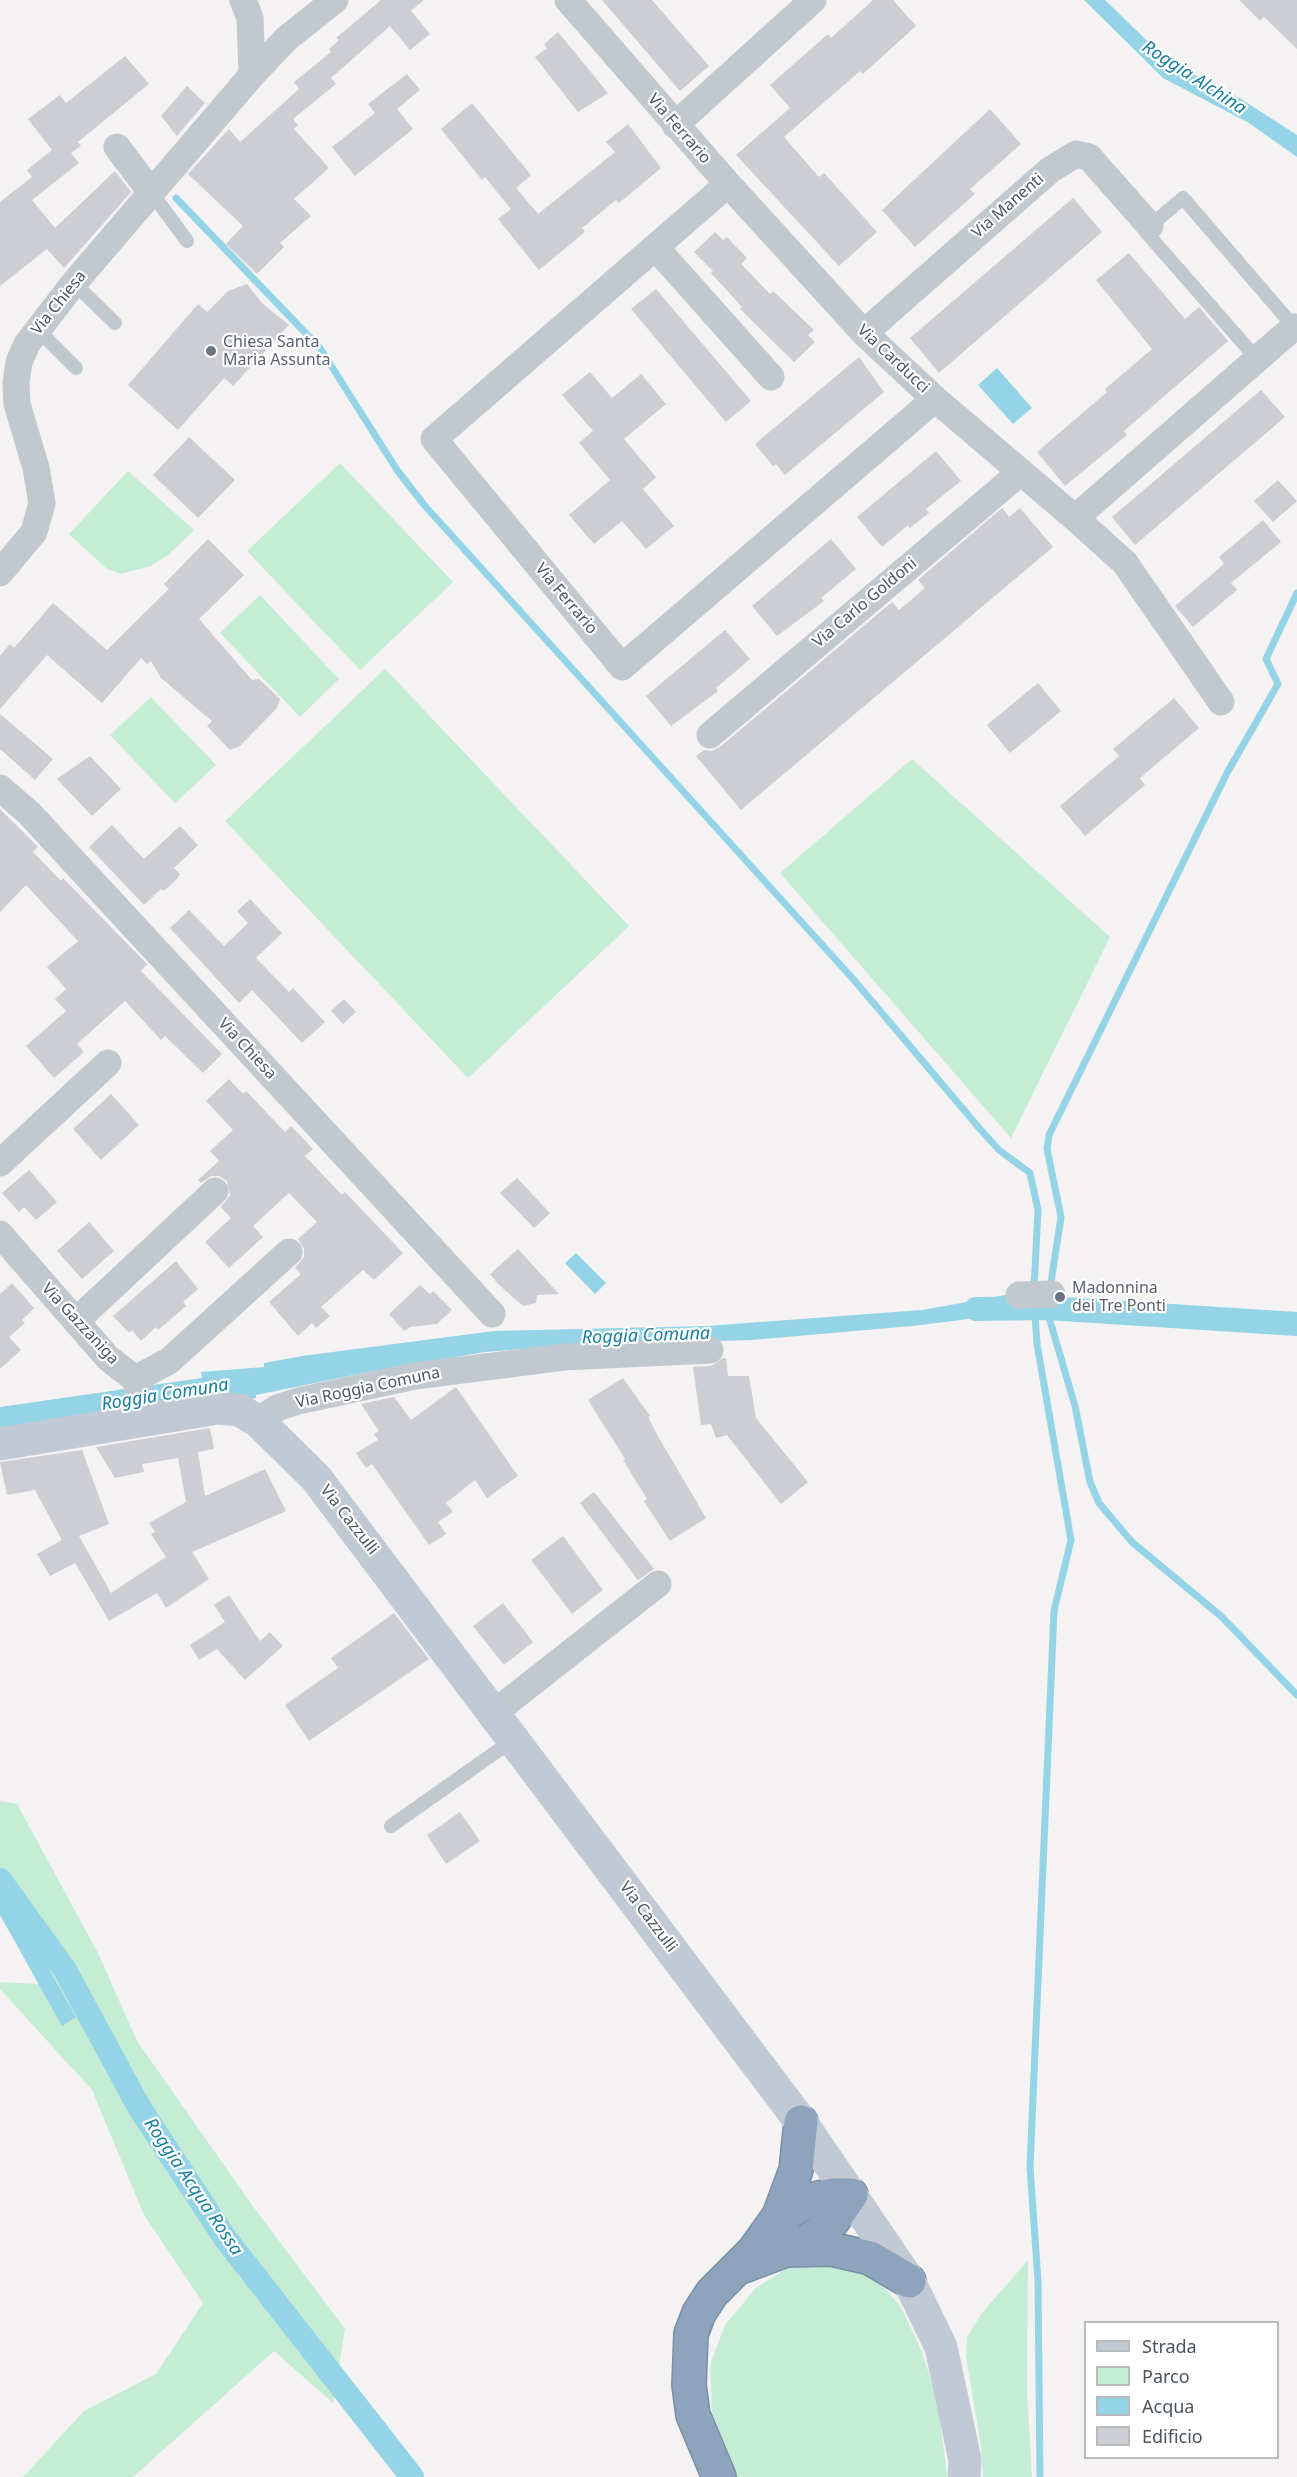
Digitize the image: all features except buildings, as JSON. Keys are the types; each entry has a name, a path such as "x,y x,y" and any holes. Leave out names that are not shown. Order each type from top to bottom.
{"highway":[{"path":"719,2477 693,2415 691,2334 699,2313 712,2293 730,2274 755,2260 776,2241 795,2175 801,2122"},
{"path":"776,2241 801,2244 823,2231 835,2219 851,2195"},
{"path":"776,2241 851,2252 883,2265 909,2281"}],"street":[{"path":"243,0 250,18 252,75"},
{"name":"Via Chiesa","path":"0,573 34,532 42,503 36,468 16,404 19,362 37,329 252,75 286,39 335,0"},
{"name":"Via Ferrario","path":"568,0 728,184 434,439 622,667 935,399"},
{"path":"675,125 813,0"},
{"path":"117,147 152,192"},
{"name":"Via Manenti","path":"864,333 1065,159 1076,154 1089,157 1150,226"},
{"name":"Via Carducci","path":"728,184 864,333 935,399 1125,563 1221,702"},
{"path":"656,248 771,377"},
{"path":"1075,518 1294,327"},
{"name":"Via Carlo Goldoni","path":"710,735 1020,472"},
{"name":"Via Chiesa","path":"0,788 29,813 492,1314"},
{"path":"0,1163 108,1063"},
{"path":"76,1321 215,1191"},
{"name":"Via Gazzaniga","path":"0,1234 108,1358 135,1379"},
{"path":"147,1419 135,1379 169,1361 289,1252"},
{"path":"1019,1295 1052,1294"},
{"name":"Via Roggia Comuna","path":"258,1421 277,1408 298,1401 415,1376 564,1357 710,1350"},
{"path":"0,1444 218,1408 239,1410 258,1421"},
{"name":"Via Cazzulli","path":"258,1421 316,1478 514,1738 801,2122 909,2281 941,2347 964,2460 964,2477"},
{"path":"495,1713 658,1584"}],"lane":[{"path":"152,192 187,241"},
{"path":"1257,359 1145,231 1150,226 1183,198 1294,327"},
{"path":"74,284 115,322"},
{"path":"37,329 76,368"},
{"path":"391,1826 514,1738"}],"green space":[{"path":"340,463 453,582 360,670 247,551"},
{"path":"128,471 194,530 168,555 151,566 120,574 106,568 69,534"},
{"path":"260,595 339,679 300,717 220,633"},
{"path":"385,669 629,926 468,1078 225,821"},
{"path":"151,697 216,765 175,803 110,735"},
{"path":"912,759 1110,937 1011,1138 780,873"},
{"path":"0,1801 17,1804 98,1953 137,2041 252,2205 345,2329 333,2403 274,2351 133,2477 23,2477 84,2411 156,2374 203,2303 144,2215 92,2090 0,1989 0,1982 52,1985 0,1885"},
{"path":"1028,2260 1027,2392 1032,2477 983,2477 981,2446 966,2357 967,2337 982,2313"},
{"path":"825,2261 857,2269 880,2283 901,2307 922,2352 938,2402 947,2477 737,2477 712,2413 710,2365 725,2325 756,2288 792,2265"}],"water":[{"name":"Roggia Alchina","path":"1084,0 1105,0 1168,61 1241,99 1297,135 1297,157 1249,123 1163,78"},
{"path":"997,368 1032,408 1013,424 978,385"},
{"path":"576,1253 606,1283 595,1294 565,1263"},
{"path":"1011,1294 1008,1311 1002,1315 912,1326 752,1340 572,1345 485,1352 364,1373 256,1395 256,1398 0,1429 0,1407 202,1378 201,1372 264,1367 264,1363 302,1356 494,1331 707,1326 922,1310"},
{"path":"0,1882 76,2017 62,2026 0,1915"}],"waterway":[{"path":"176,198 320,348 397,470 425,506 854,980 999,1150 1030,1173 1038,1210 1034,1289"},
{"path":"1050,1289 1061,1217 1047,1149 1049,1135 1227,773 1278,684 1266,659 1297,593"},
{"path":"1034,1300 1037,1344 1071,1540 1054,1611 1030,2167 1038,2281 1040,2477"},
{"path":"1048,1300 1048,1314 1075,1406 1090,1482 1099,1503 1132,1542 1222,1617 1297,1695"},
{"name":"Roggia Comuna","path":"976,1309 1047,1308 1297,1324"},
{"name":"Roggia Acqua Rossa","path":"0,1880 65,1970 139,2107 225,2238 412,2477"}],"place":[{"name":"Chiesa Santa Maria Assunta","path":"211,351"},
{"name":"Madonnina dei Tre Ponti","path":"1060,1297"}]}
